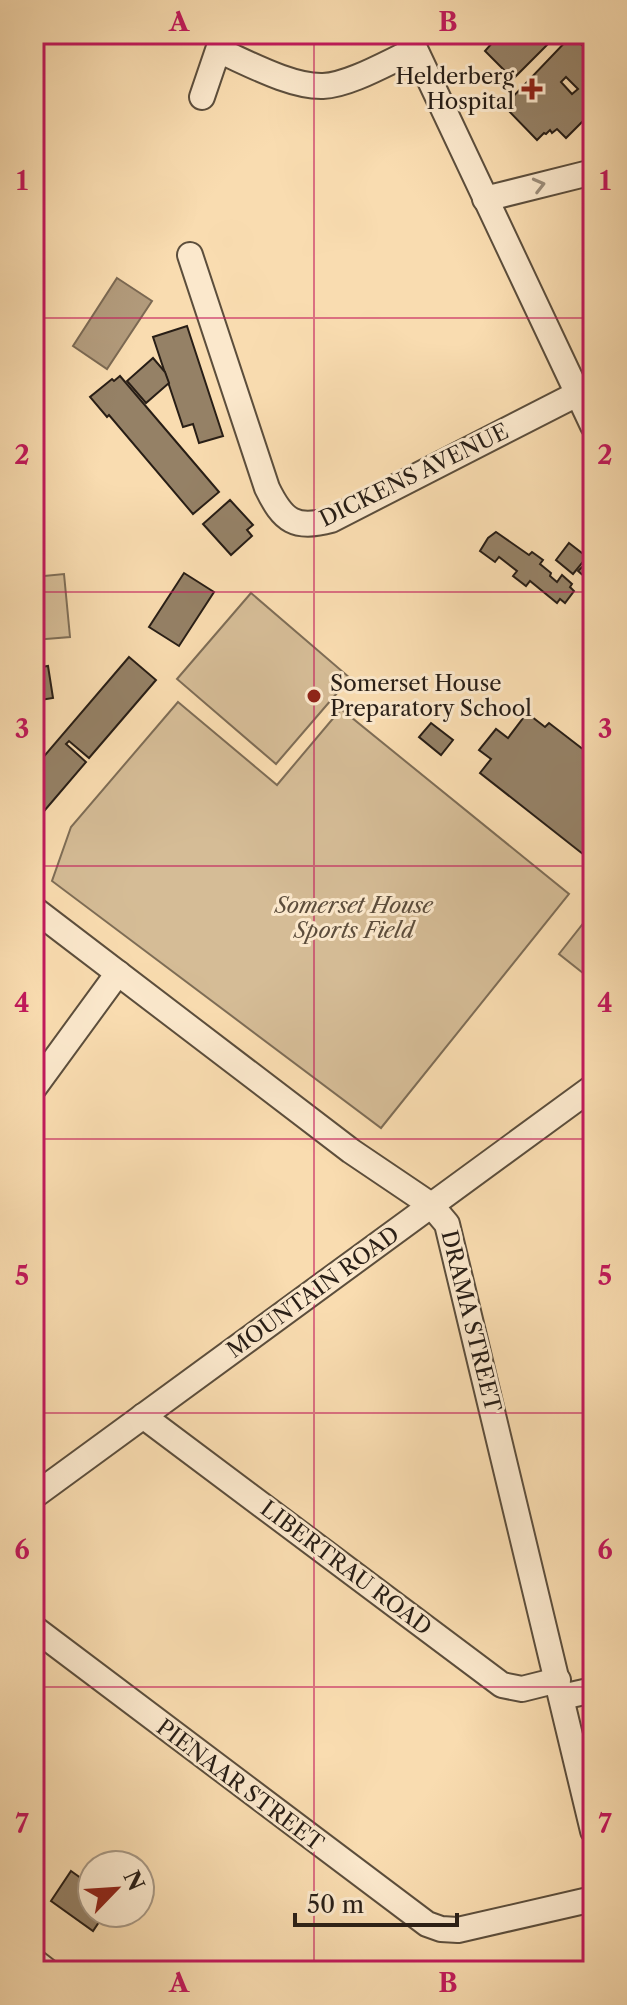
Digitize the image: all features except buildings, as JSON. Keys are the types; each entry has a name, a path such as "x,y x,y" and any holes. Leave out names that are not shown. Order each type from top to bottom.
{"street":[{"path":"202,97 218,50 298,83 326,86 349,79 412,42 593,426"},
{"path":"485,199 593,172"},
{"name":"DICKENS AVENUE","path":"190,255 267,488 275,505 285,517 296,523 313,525 331,520 577,394"},
{"name":"DRAMA STREET","path":"34,909 351,1151 431,1205 443,1217 451,1233 593,1831"},
{"path":"34,1088 118,973"},
{"name":"MOUNTAIN ROAD","path":"34,1496 593,1087"},
{"name":"LIBERTRAU ROAD","path":"143,1416 502,1685 522,1689 593,1690"},
{"name":"PIENAAR STREET","path":"34,1628 427,1924 458,1930 593,1899"},
{"path":"34,1961 47,1971"}],"green space":[{"path":"64,574 70,637 34,640 34,577"},
{"path":"251,593 350,678 276,764 177,679"},
{"name":"Somerset House Sports Field","path":"178,702 277,785 341,709 569,894 381,1128 52,881 71,827"},
{"path":"593,911 593,981 559,954"}],"shaded area":[{"path":"117,278 152,301 107,369 73,346"}],"place":[{"name":"Helderberg Hospital","path":"532,89"},
{"name":"Somerset House Preparatory School","path":"314,696"}]}
